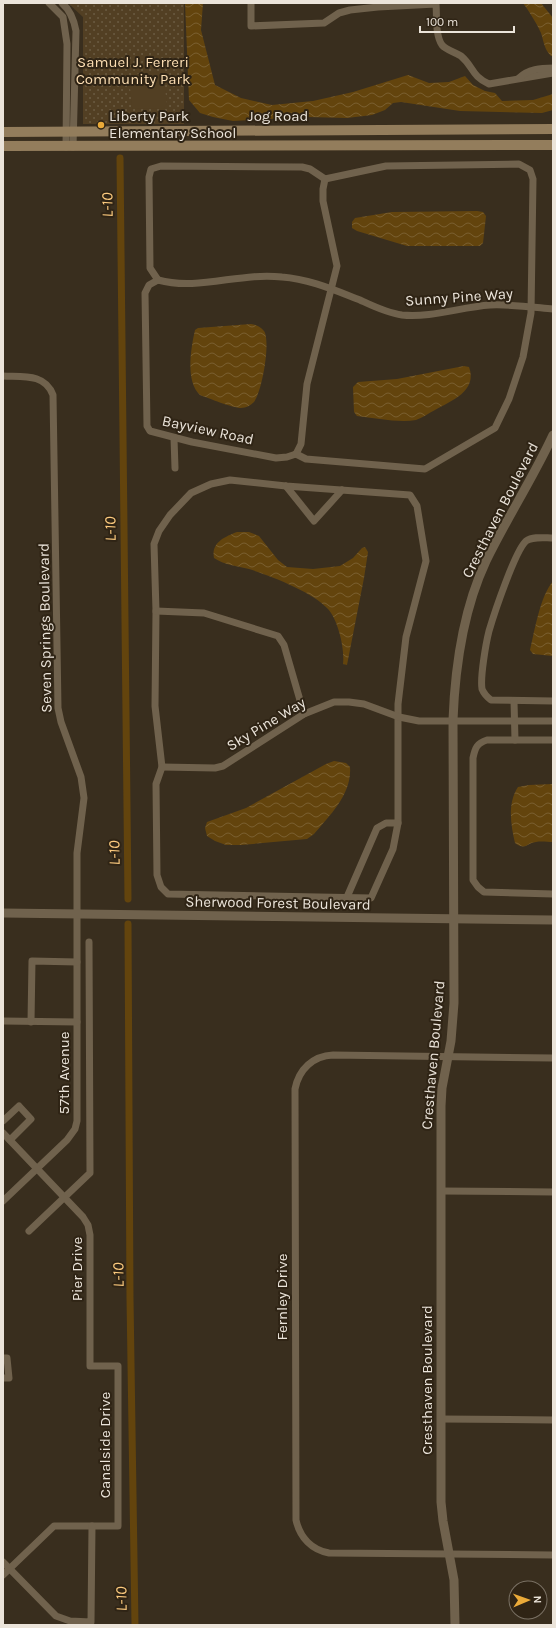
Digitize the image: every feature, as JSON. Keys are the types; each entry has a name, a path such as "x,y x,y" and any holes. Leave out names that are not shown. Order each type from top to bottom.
{"main road":[{"name":"Jog Road","path":"3,132 237,132 553,129"},
{"path":"237,132 237,146"},
{"name":"Jog Road","path":"3,146 553,145"}],"street":[{"path":"49,3 63,17 67,44 70,132"},
{"path":"62,3 67,7 74,22 76,31 69,147"},
{"path":"250,3 251,26 324,23 339,13 378,5 436,4 439,37 442,45 462,57 474,74 481,80 489,84 553,73"},
{"path":"519,78 524,73 537,69 553,68"},
{"path":"158,280 150,268 149,177 151,169 161,166 302,167 310,169 325,179 386,166 519,164 530,170 533,179 532,307 523,357 509,399 495,428 425,469 306,459 296,454 301,444 307,384 337,266 323,201 325,179"},
{"name":"Sunny Pine Way","path":"158,280 171,283 204,283 258,276 275,276 298,279 332,289 380,308 401,314 422,315 489,305 507,304 553,309"},
{"name":"Bayview Road","path":"158,280 149,285 145,293 147,426 150,431 174,438 276,458 296,454"},
{"name":"Seven Springs Boulevard","path":"3,376 39,378 49,387 54,399 58,708 61,722 81,776 84,798 77,841 77,914"},
{"name":"Cresthaven Boulevard","path":"455,1625 454,1580 441,1502 441,1106 442,1088 453,1022 453,720 456,678 460,649 477,586 486,562 550,451 553,435"},
{"path":"174,438 175,468"},
{"path":"230,480 286,486 410,495 417,506 426,561 406,637 398,704 398,823 394,849 371,898 168,894 161,887 157,875 156,784 162,767 155,706 156,611 154,544 159,531 170,515 191,493 211,484 230,480"},
{"path":"286,486 314,521 342,490"},
{"path":"553,538 532,538 525,542 508,575 489,632 482,676 482,688 484,694 491,700 553,701"},
{"path":"156,611 204,613 278,636 284,645 304,714"},
{"path":"514,701 515,740"},
{"name":"Sky Pine Way","path":"162,767 215,768 223,766 304,714 324,705 339,702 364,704 399,717 433,722 453,720 553,721"},
{"path":"553,740 487,740 481,742 476,747 473,758 474,880 478,887 484,892 553,894"},
{"path":"347,898 377,828 386,823 398,823"},
{"name":"Sherwood Forest Boulevard","path":"3,913 553,920"},
{"name":"57th Avenue","path":"3,1202 70,1136 76,1125 77,914"},
{"path":"29,1231 90,1173 89,942"},
{"path":"31,1022 32,962 77,962"},
{"path":"3,1021 77,1022"},
{"name":"Fernley Drive","path":"448,1057 333,1055 320,1058 308,1065 302,1072 295,1089 296,1516 300,1534 308,1544 316,1549 329,1553 449,1554"},
{"path":"448,1057 553,1058"},
{"path":"3,1121 18,1106 32,1119 10,1140"},
{"name":"Pier Drive","path":"3,1133 83,1217 89,1230 90,1366"},
{"path":"441,1191 553,1192"},
{"path":"3,1358 7,1358 9,1378 3,1378"},
{"name":"Canalside Drive","path":"90,1366 118,1366 118,1526 92,1526"},
{"path":"441,1419 553,1420"},
{"path":"3,1562 10,1569 27,1586 52,1613 61,1618 75,1622 91,1622 92,1526 54,1526 10,1569 3,1575"},
{"path":"449,1554 553,1555"}],"green space":[{"name":"Samuel J. Ferreri Community Park","path":"68,3 184,3 184,124 83,124 83,17"},
{"path":"160,72 163,75 167,104 164,108 133,109 129,78 133,74"}],"water":[{"path":"185,3 203,3 201,30 215,85 241,98 272,105 313,101 353,92 408,75 429,83 449,82 465,76 473,85 485,91 495,93 502,101 533,100 553,94 553,110 542,113 460,111 401,102 393,103 385,110 372,115 347,118 307,117 233,121 213,117 200,113 189,100"},
{"path":"523,3 541,3 553,18 553,56 551,56 547,51 539,29"},
{"path":"392,212 483,212 486,216 483,243 480,246 407,246 357,231 352,228 352,222 355,218"},
{"path":"251,324 258,326 264,331 267,345 263,378 254,402 247,407 237,408 200,395 195,389 192,381 190,364 195,330 198,328"},
{"path":"464,366 469,367 471,375 470,383 466,389 455,399 416,420 387,420 357,416 354,412 353,387 358,382 397,379"},
{"path":"237,532 249,532 259,536 278,560 287,567 313,569 340,566 353,558 362,548 365,547 368,552 347,665 343,664 342,643 338,627 332,614 321,603 280,580 249,569 226,564 214,558 214,548 217,544 223,538"},
{"path":"553,581 553,656 533,654 530,650 538,614 548,588"},
{"path":"334,761 346,763 350,767 350,777 344,795 333,812 314,834 307,839 226,845 207,836 205,828 207,822 246,808"},
{"path":"553,784 553,842 538,842 524,846 515,843 512,829 511,807 512,800 518,787"}],"waterway":[{"name":"L-10","path":"120,158 128,899"},
{"name":"L-10","path":"128,924 130,1298 135,1625"}],"place":[{"name":"Liberty Park Elementary School","path":"101,125"}]}
